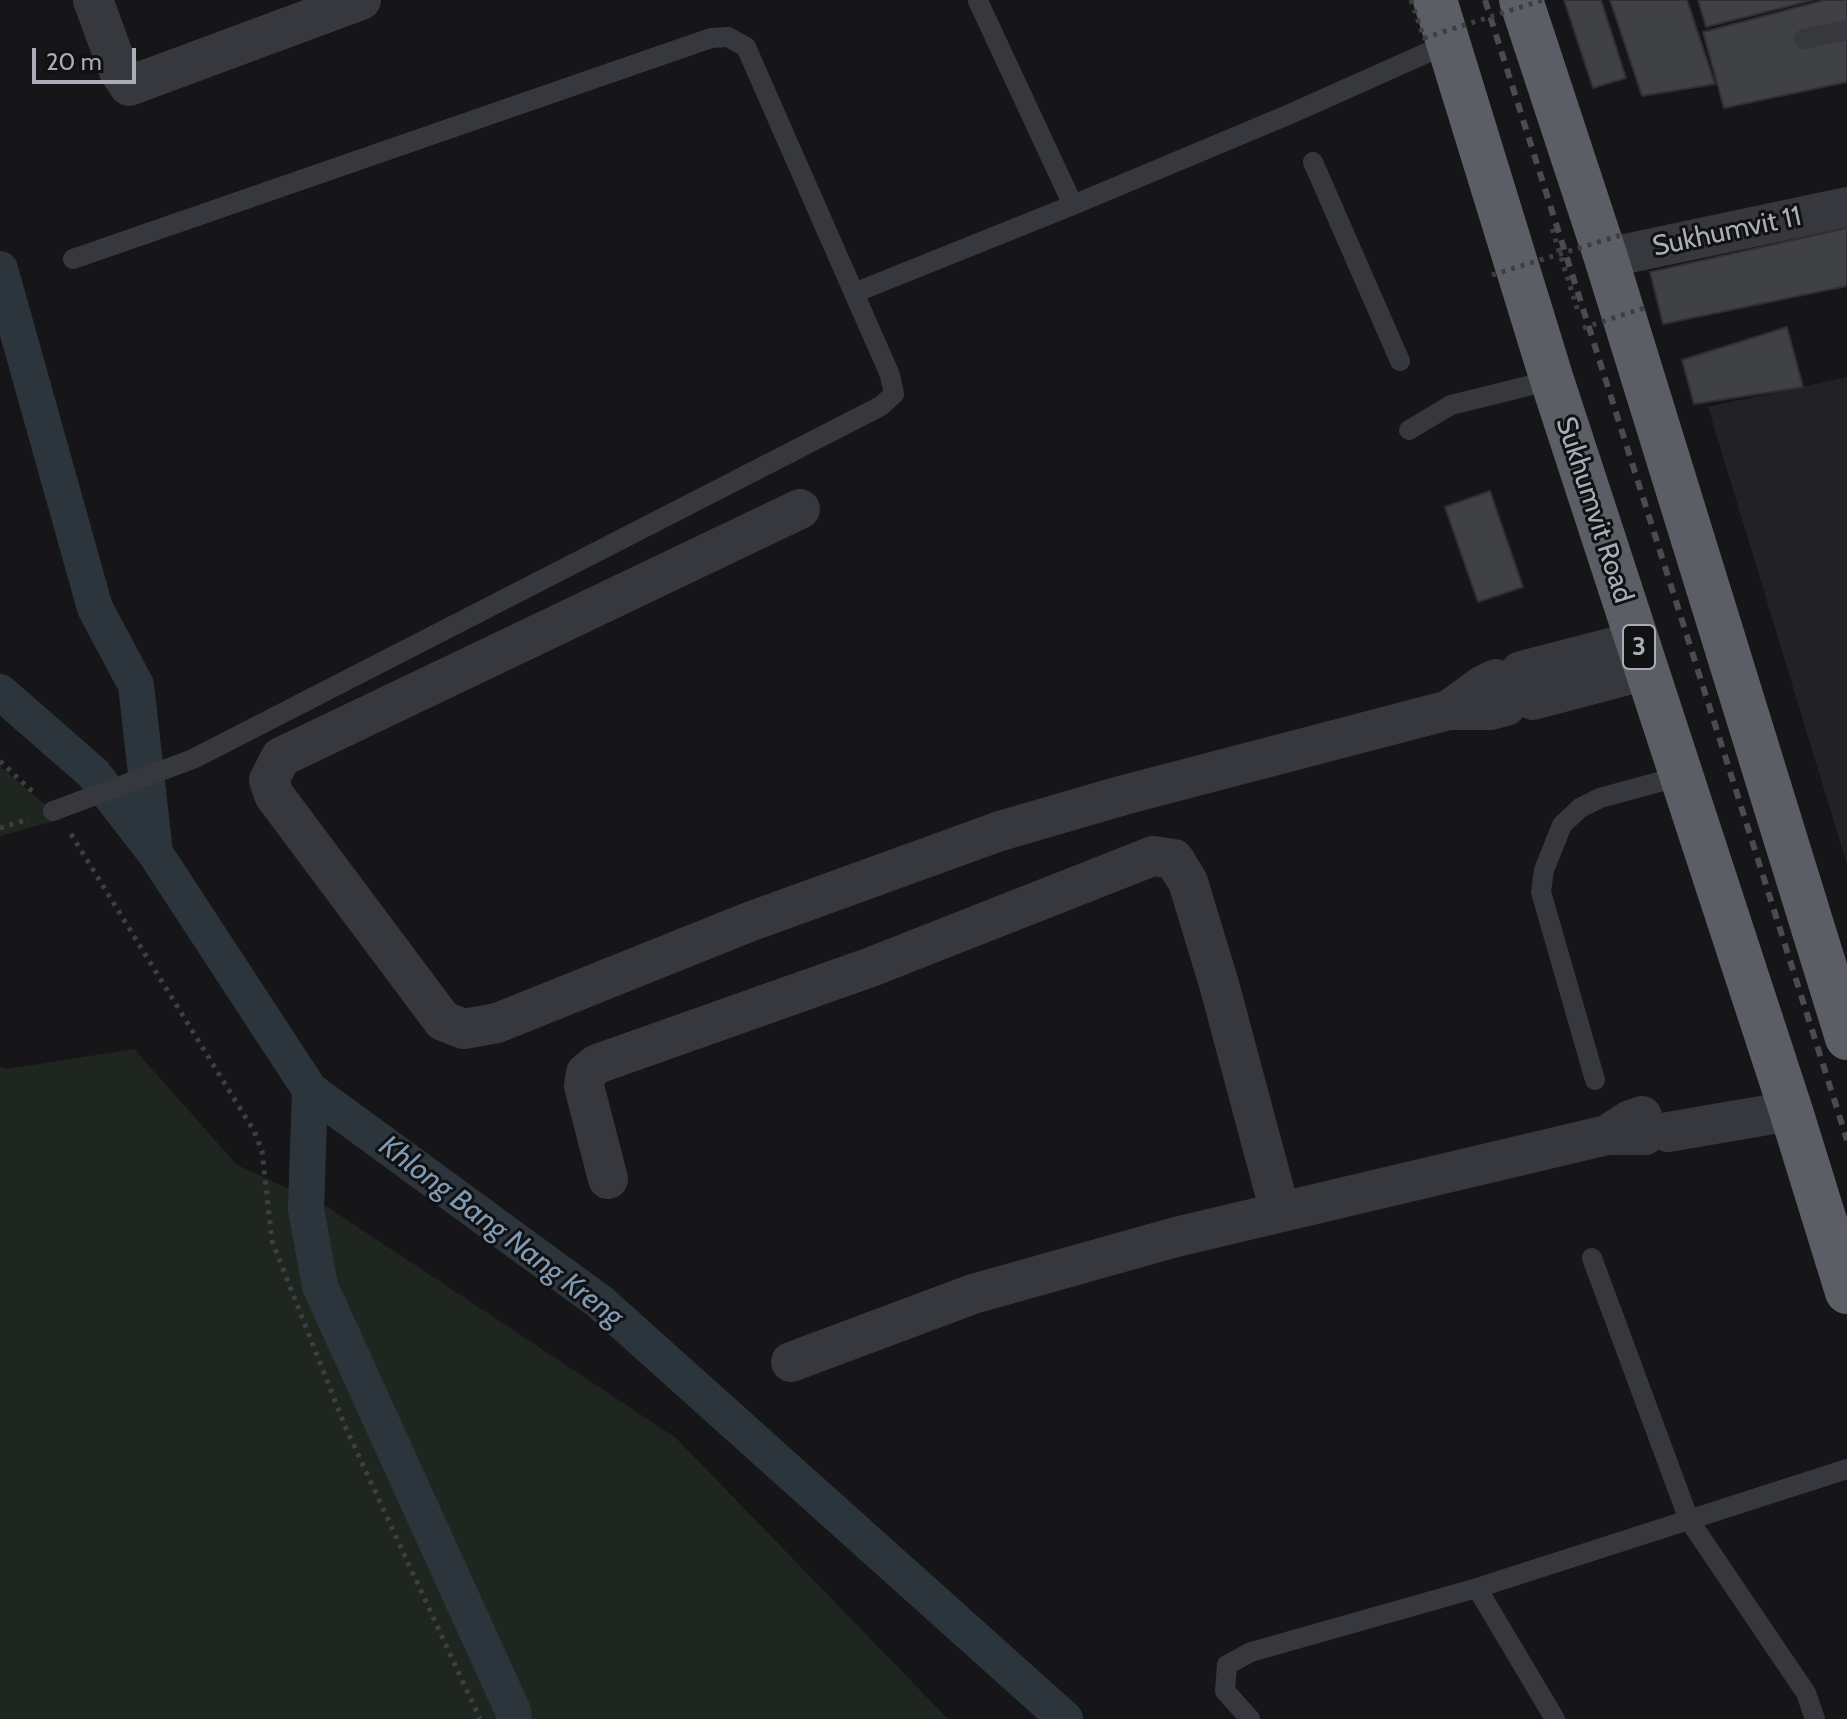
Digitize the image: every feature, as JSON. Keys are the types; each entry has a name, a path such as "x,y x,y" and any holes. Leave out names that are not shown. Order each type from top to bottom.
{"highway":[{"name":"Sukhumvit Road","path":"1435,0 1552,380 1847,1292"},
{"path":"1521,0 1614,246 1847,1038"}],"street":[{"path":"93,0 119,71 129,86 361,0"},
{"name":"Sukhumvit 11","path":"1614,246 1847,207"},
{"path":"800,509 281,757 269,780 274,795 443,1021 464,1029 497,1023 749,922 1000,831 1124,795 1449,710 1491,710 1514,689 1642,655"},
{"path":"608,1179 584,1086 586,1073 597,1064 871,967 1153,856 1174,859 1188,882 1219,984 1280,1212"},
{"path":"791,1362 973,1294 1176,1237 1645,1126 1787,1101"}],"lane":[{"path":"978,1 1073,205"},
{"path":"1804,39 1847,30"},
{"path":"57,810 193,759 881,406 894,394 890,375 746,47 728,37 711,38 73,259"},
{"path":"854,293 1073,205 1295,123 1449,43"},
{"path":"1313,162 1400,361"},
{"path":"1409,430 1451,405 1552,380"},
{"path":"1595,1080 1541,892 1544,870 1562,825 1580,808 1600,798 1681,776"},
{"path":"1592,1258 1689,1520 1806,1693 1815,1719"},
{"path":"1250,1719 1225,1691 1227,1665 1251,1652 1477,1588 1847,1469"},
{"path":"1477,1588 1555,1719"}],"path":[{"path":"1411,0 1424,38 1543,0"},
{"path":"1492,275 1614,246"},
{"path":"1583,328 1644,308"},
{"path":"0,761 57,810 254,1131 262,1151 272,1241 345,1426 480,1719"}],"shaded area":[{"path":"1847,377 1847,865 1708,407"},
{"path":"0,766 62,819 0,836"},
{"path":"134,1049 237,1165 326,1206 676,1438 948,1719 0,1719 0,1066 7,1069"}],"building":[{"path":"1564,0 1601,0 1626,78 1593,88"},
{"path":"1610,0 1687,0 1715,84 1642,96"},
{"path":"1698,0 1813,0 1706,27"},
{"path":"1825,0 1847,0 1847,82 1724,108 1703,32"},
{"path":"1847,228 1847,286 1663,324 1650,272"},
{"path":"1787,327 1803,387 1694,404 1682,360"},
{"path":"1490,491 1523,587 1478,602 1445,507"}],"waterway":[{"path":"0,269 95,608 136,685 155,853"},
{"name":"Khlong Bang Nang Kreng","path":"0,692 93,773 155,853 310,1090 600,1302 1065,1719"},
{"path":"310,1090 306,1209 320,1286 514,1719"}],"railway":[{"path":"1485,0 1847,1140"}]}
